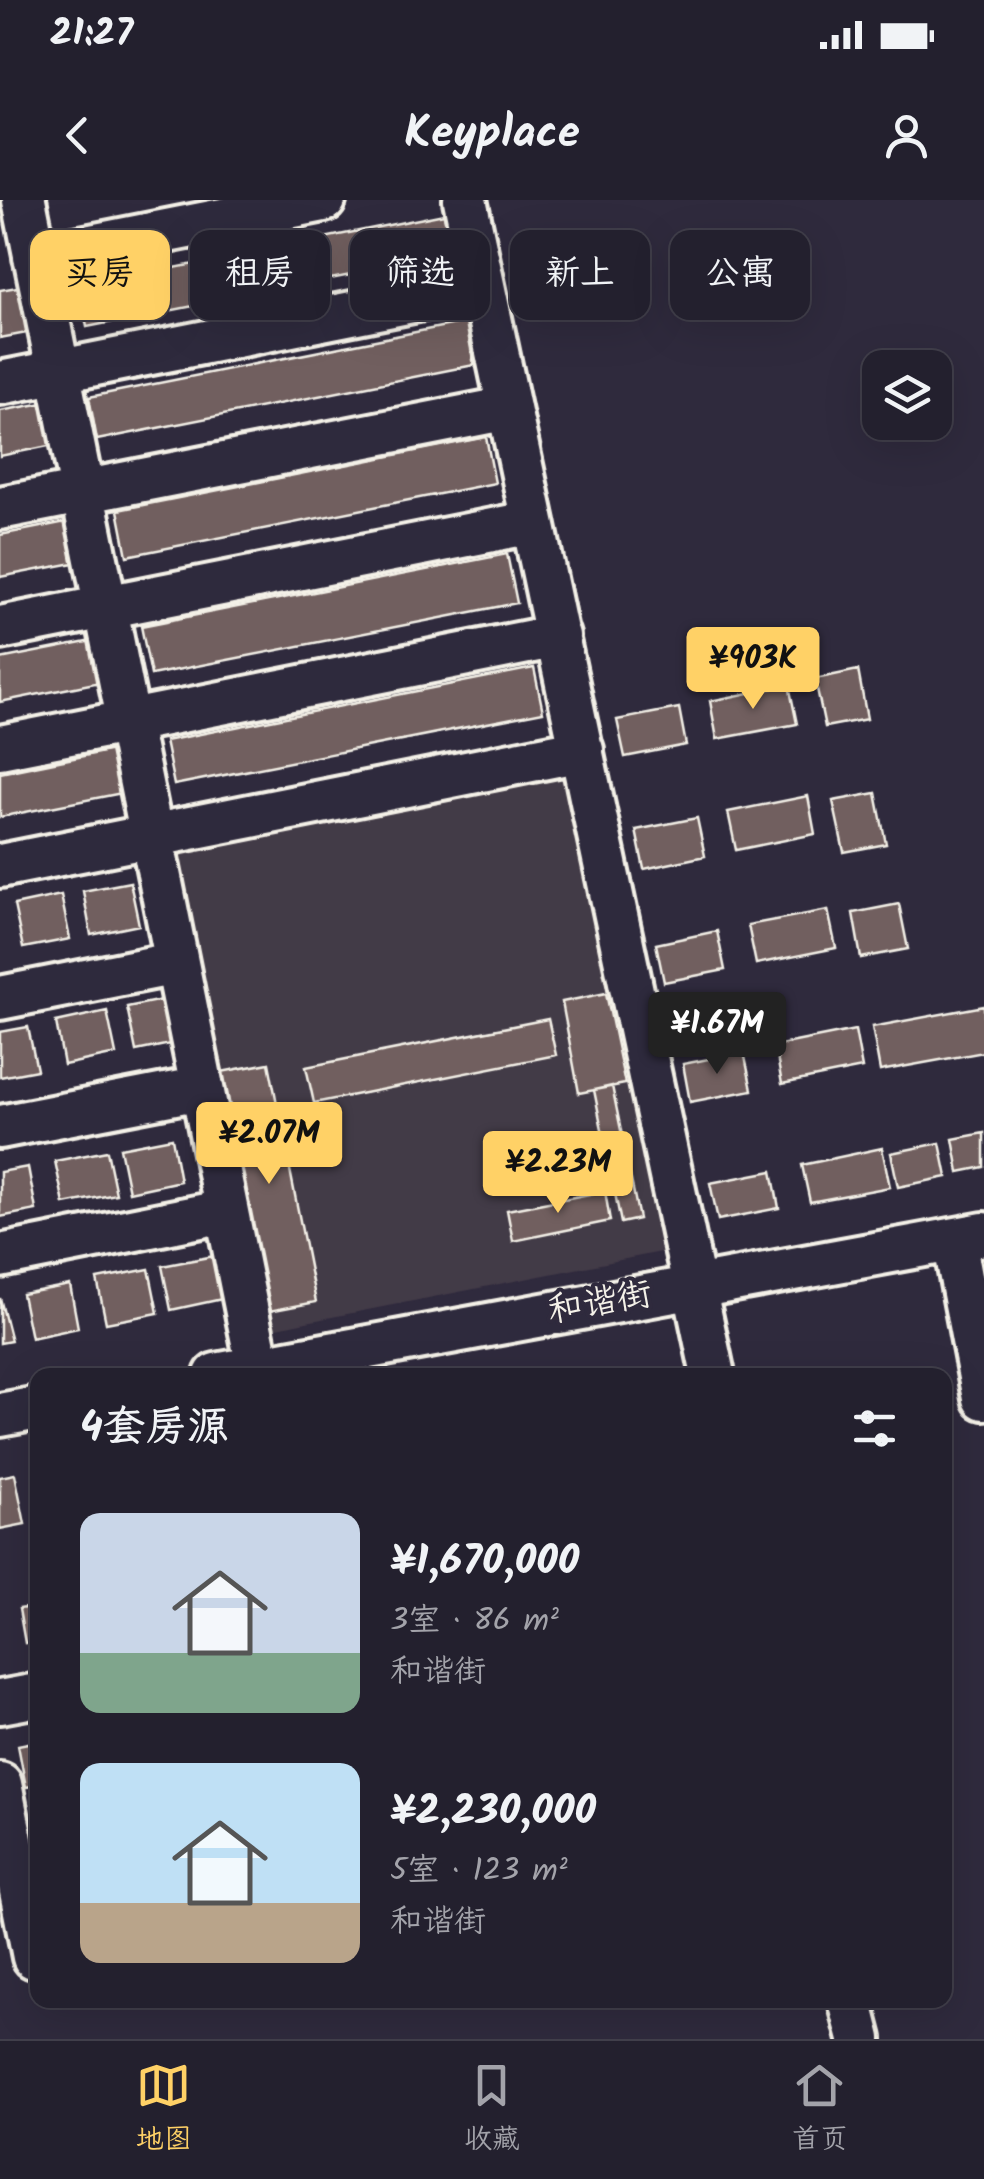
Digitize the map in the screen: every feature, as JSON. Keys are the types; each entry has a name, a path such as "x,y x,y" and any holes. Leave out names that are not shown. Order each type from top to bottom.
{"street":[{"path":"24,200 30,231"},
{"path":"170,230 324,200"},
{"path":"464,200 471,230"},
{"path":"0,383 350,314"},
{"path":"48,320 258,1367"},
{"path":"490,320 712,1368"},
{"path":"0,508 509,408"},
{"path":"0,628 533,522"},
{"path":"0,747 558,636"},
{"path":"0,866 582,750"},
{"path":"0,998 176,963"},
{"path":"0,1128 202,1088"},
{"path":"0,1256 226,1211"},
{"path":"969,1237 984,1398"},
{"name":"和谐街","path":"253,1368 969,1237"},
{"path":"0,1415 30,1409"},
{"path":"0,1702 30,1696"},
{"path":"0,1784 15,1827 24,1959"},
{"path":"852,2008 860,2039"}],"shaded area":[{"path":"564,763 661,1252 266,1330 169,841"}],"building":[{"path":"444,214 447,230 364,230"},
{"path":"350,233 350,275 330,279 330,237"},
{"path":"190,265 190,307 170,311 170,269"},
{"path":"23,286 32,332 0,338 0,290"},
{"path":"86,320 122,320 87,327"},
{"path":"466,322 474,365 97,440 89,397"},
{"path":"49,402 58,444 0,456 0,411"},
{"path":"486,437 495,483 127,556 118,510"},
{"path":"76,520 84,561 0,577 0,535"},
{"path":"507,554 517,603 151,675 141,626"},
{"path":"97,640 105,681 0,702 0,659"},
{"path":"534,668 543,712 174,785 165,741"},
{"path":"858,670 867,719 825,727 815,679"},
{"path":"789,685 797,724 717,739 710,701"},
{"path":"679,708 686,745 625,757 617,720"},
{"path":"113,750 122,793 0,817 0,773"},
{"path":"876,793 886,844 844,852 833,801"},
{"path":"808,796 815,834 736,850 728,812"},
{"path":"697,818 705,856 644,869 636,830"},
{"path":"130,882 139,925 91,935 83,891"},
{"path":"61,895 70,939 23,948 14,905"},
{"path":"899,904 908,949 861,958 853,913"},
{"path":"828,910 836,948 756,964 748,925"},
{"path":"717,931 725,970 664,982 656,944"},
{"path":"606,993 625,1084 579,1093 562,1002"},
{"path":"172,998 180,1042 136,1051 127,1007"},
{"path":"984,1006 984,1052 880,1071 872,1027"},
{"path":"107,1011 116,1054 64,1065 56,1022"},
{"path":"548,1019 556,1055 314,1103 306,1067"},
{"path":"28,1027 37,1070 0,1077 0,1032"},
{"path":"855,1030 862,1068 782,1084 775,1046"},
{"path":"744,1052 752,1090 690,1102 683,1064"},
{"path":"269,1063 316,1302 269,1311 221,1072"},
{"path":"612,1086 639,1219 621,1223 594,1090"},
{"path":"984,1133 984,1167 959,1172 953,1139"},
{"path":"172,1138 180,1181 129,1192 120,1148"},
{"path":"940,1143 947,1177 898,1187 891,1153"},
{"path":"882,1148 890,1187 810,1202 802,1165"},
{"path":"107,1151 116,1194 64,1204 55,1161"},
{"path":"28,1167 36,1210 0,1217 0,1172"},
{"path":"772,1171 779,1208 718,1220 710,1183"},
{"path":"605,1191 610,1221 513,1241 507,1210"},
{"path":"214,1256 222,1299 171,1310 162,1266"},
{"path":"149,1269 158,1313 106,1323 97,1279"},
{"path":"70,1285 78,1328 31,1338 22,1294"},
{"path":"0,1298 11,1341 0,1343"},
{"path":"15,1474 25,1524 0,1529 0,1477"},
{"path":"30,1607 30,1642 25,1643 19,1609"},
{"path":"30,1743 30,1786 26,1787 18,1745"}]}
